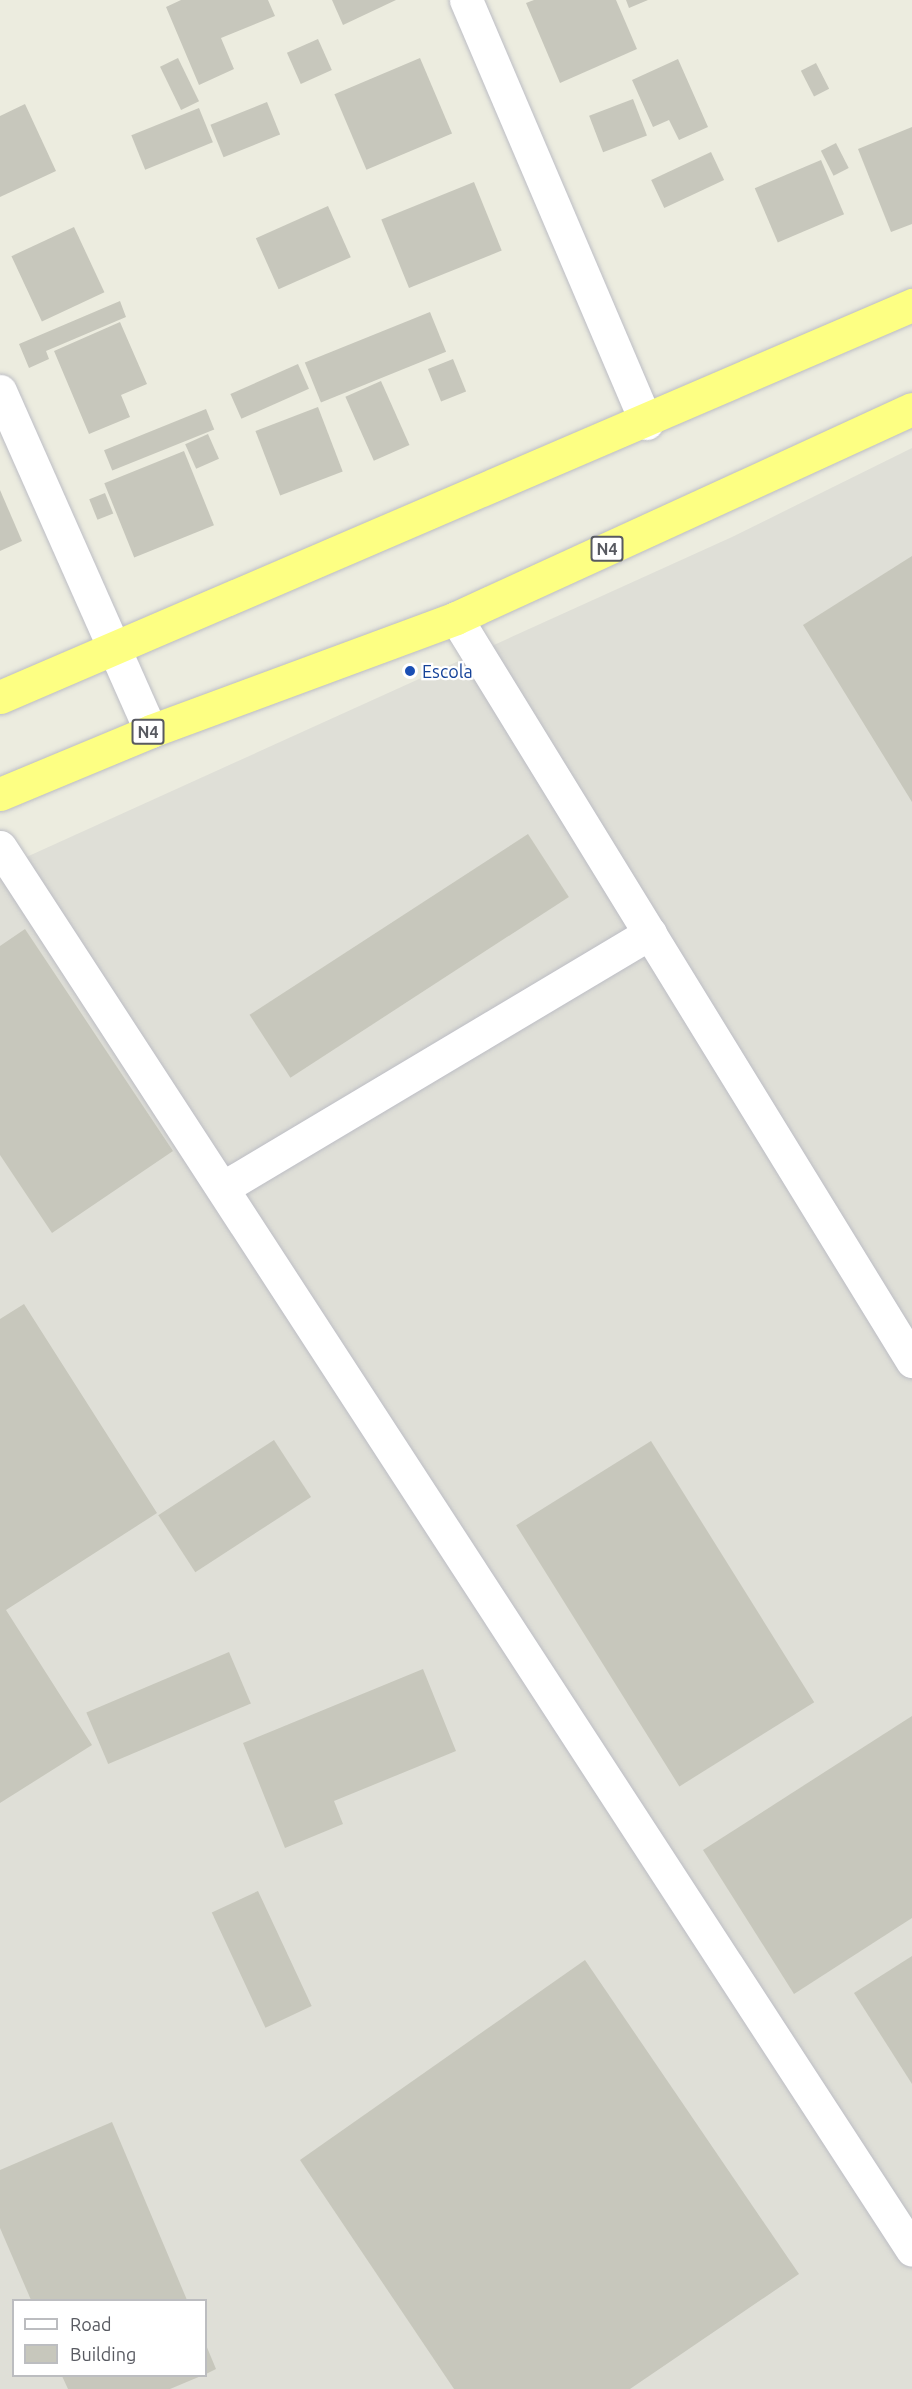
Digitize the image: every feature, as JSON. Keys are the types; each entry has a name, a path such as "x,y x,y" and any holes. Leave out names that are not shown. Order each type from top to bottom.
{"highway":[{"path":"0,697 110,648 646,423 912,305"},
{"name":"N4","path":"0,794 151,731 456,618 912,409"}],"street":[{"path":"466,0 646,423"},
{"path":"0,391 110,648 151,731"},
{"path":"456,618 912,1361"},
{"path":"0,847 224,1187 912,2250"},
{"path":"224,1187 650,933"}],"shaded area":[{"path":"912,448 912,2389 0,2389 0,869 732,537"}],"building":[{"path":"181,0 268,0 275,16 221,38 234,69 199,85 166,7"},
{"path":"332,0 396,0 343,25"},
{"path":"534,0 616,0 637,49 560,83 526,3"},
{"path":"626,0 648,0 629,8"},
{"path":"318,39 332,70 301,84 287,53"},
{"path":"178,58 199,101 181,110 160,67"},
{"path":"420,58 452,133 366,170 334,94"},
{"path":"678,59 708,127 679,140 669,120 653,127 632,80"},
{"path":"816,63 829,89 814,97 801,71"},
{"path":"633,99 647,135 603,152 589,116"},
{"path":"267,102 280,134 224,157 210,125"},
{"path":"25,104 56,171 0,197 0,116"},
{"path":"199,108 213,142 145,170 131,135"},
{"path":"912,127 912,224 891,232 858,149"},
{"path":"836,143 849,168 834,176 821,151"},
{"path":"711,152 724,180 664,208 651,180"},
{"path":"821,160 844,214 778,242 755,188"},
{"path":"474,182 502,251 409,288 381,219"},
{"path":"328,206 351,257 279,289 256,238"},
{"path":"74,227 104,292 42,321 11,256"},
{"path":"120,301 126,317 46,351 49,359 29,368 19,344"},
{"path":"430,312 446,352 321,402 305,363"},
{"path":"120,322 147,384 121,395 130,417 89,434 54,351"},
{"path":"453,359 466,391 441,402 428,369"},
{"path":"298,364 309,389 241,419 230,394"},
{"path":"381,381 409,445 374,461 345,397"},
{"path":"318,407 343,471 280,495 255,431"},
{"path":"206,409 214,429 112,471 104,450"},
{"path":"208,434 219,459 196,469 185,444"},
{"path":"184,451 214,525 134,557 104,483"},
{"path":"0,490 22,541 0,551"},
{"path":"105,493 113,513 97,520 89,499"},
{"path":"912,556 912,802 803,625"},
{"path":"528,834 569,897 290,1078 250,1015"},
{"path":"25,929 173,1151 52,1233 0,1155 0,946"},
{"path":"24,1304 157,1513 6,1610 92,1745 0,1803 0,1319"},
{"path":"274,1440 311,1497 195,1572 158,1515"},
{"path":"651,1441 814,1702 679,1786 516,1525"},
{"path":"229,1652 251,1704 108,1764 86,1713"},
{"path":"423,1669 456,1751 334,1801 343,1824 285,1848 243,1743"},
{"path":"912,1716 912,1918 794,1994 703,1850"},
{"path":"258,1891 312,2006 265,2028 212,1913"},
{"path":"912,1956 912,2084 854,1993"},
{"path":"585,1960 799,2274 630,2389 454,2389 300,2160"},
{"path":"112,2122 187,2299 31,2299 0,2228 0,2170"},
{"path":"207,2347 216,2369 207,2374"},
{"path":"62,2377 199,2377 170,2389 68,2389"}],"place":[{"name":"Escola","path":"410,671"}]}
